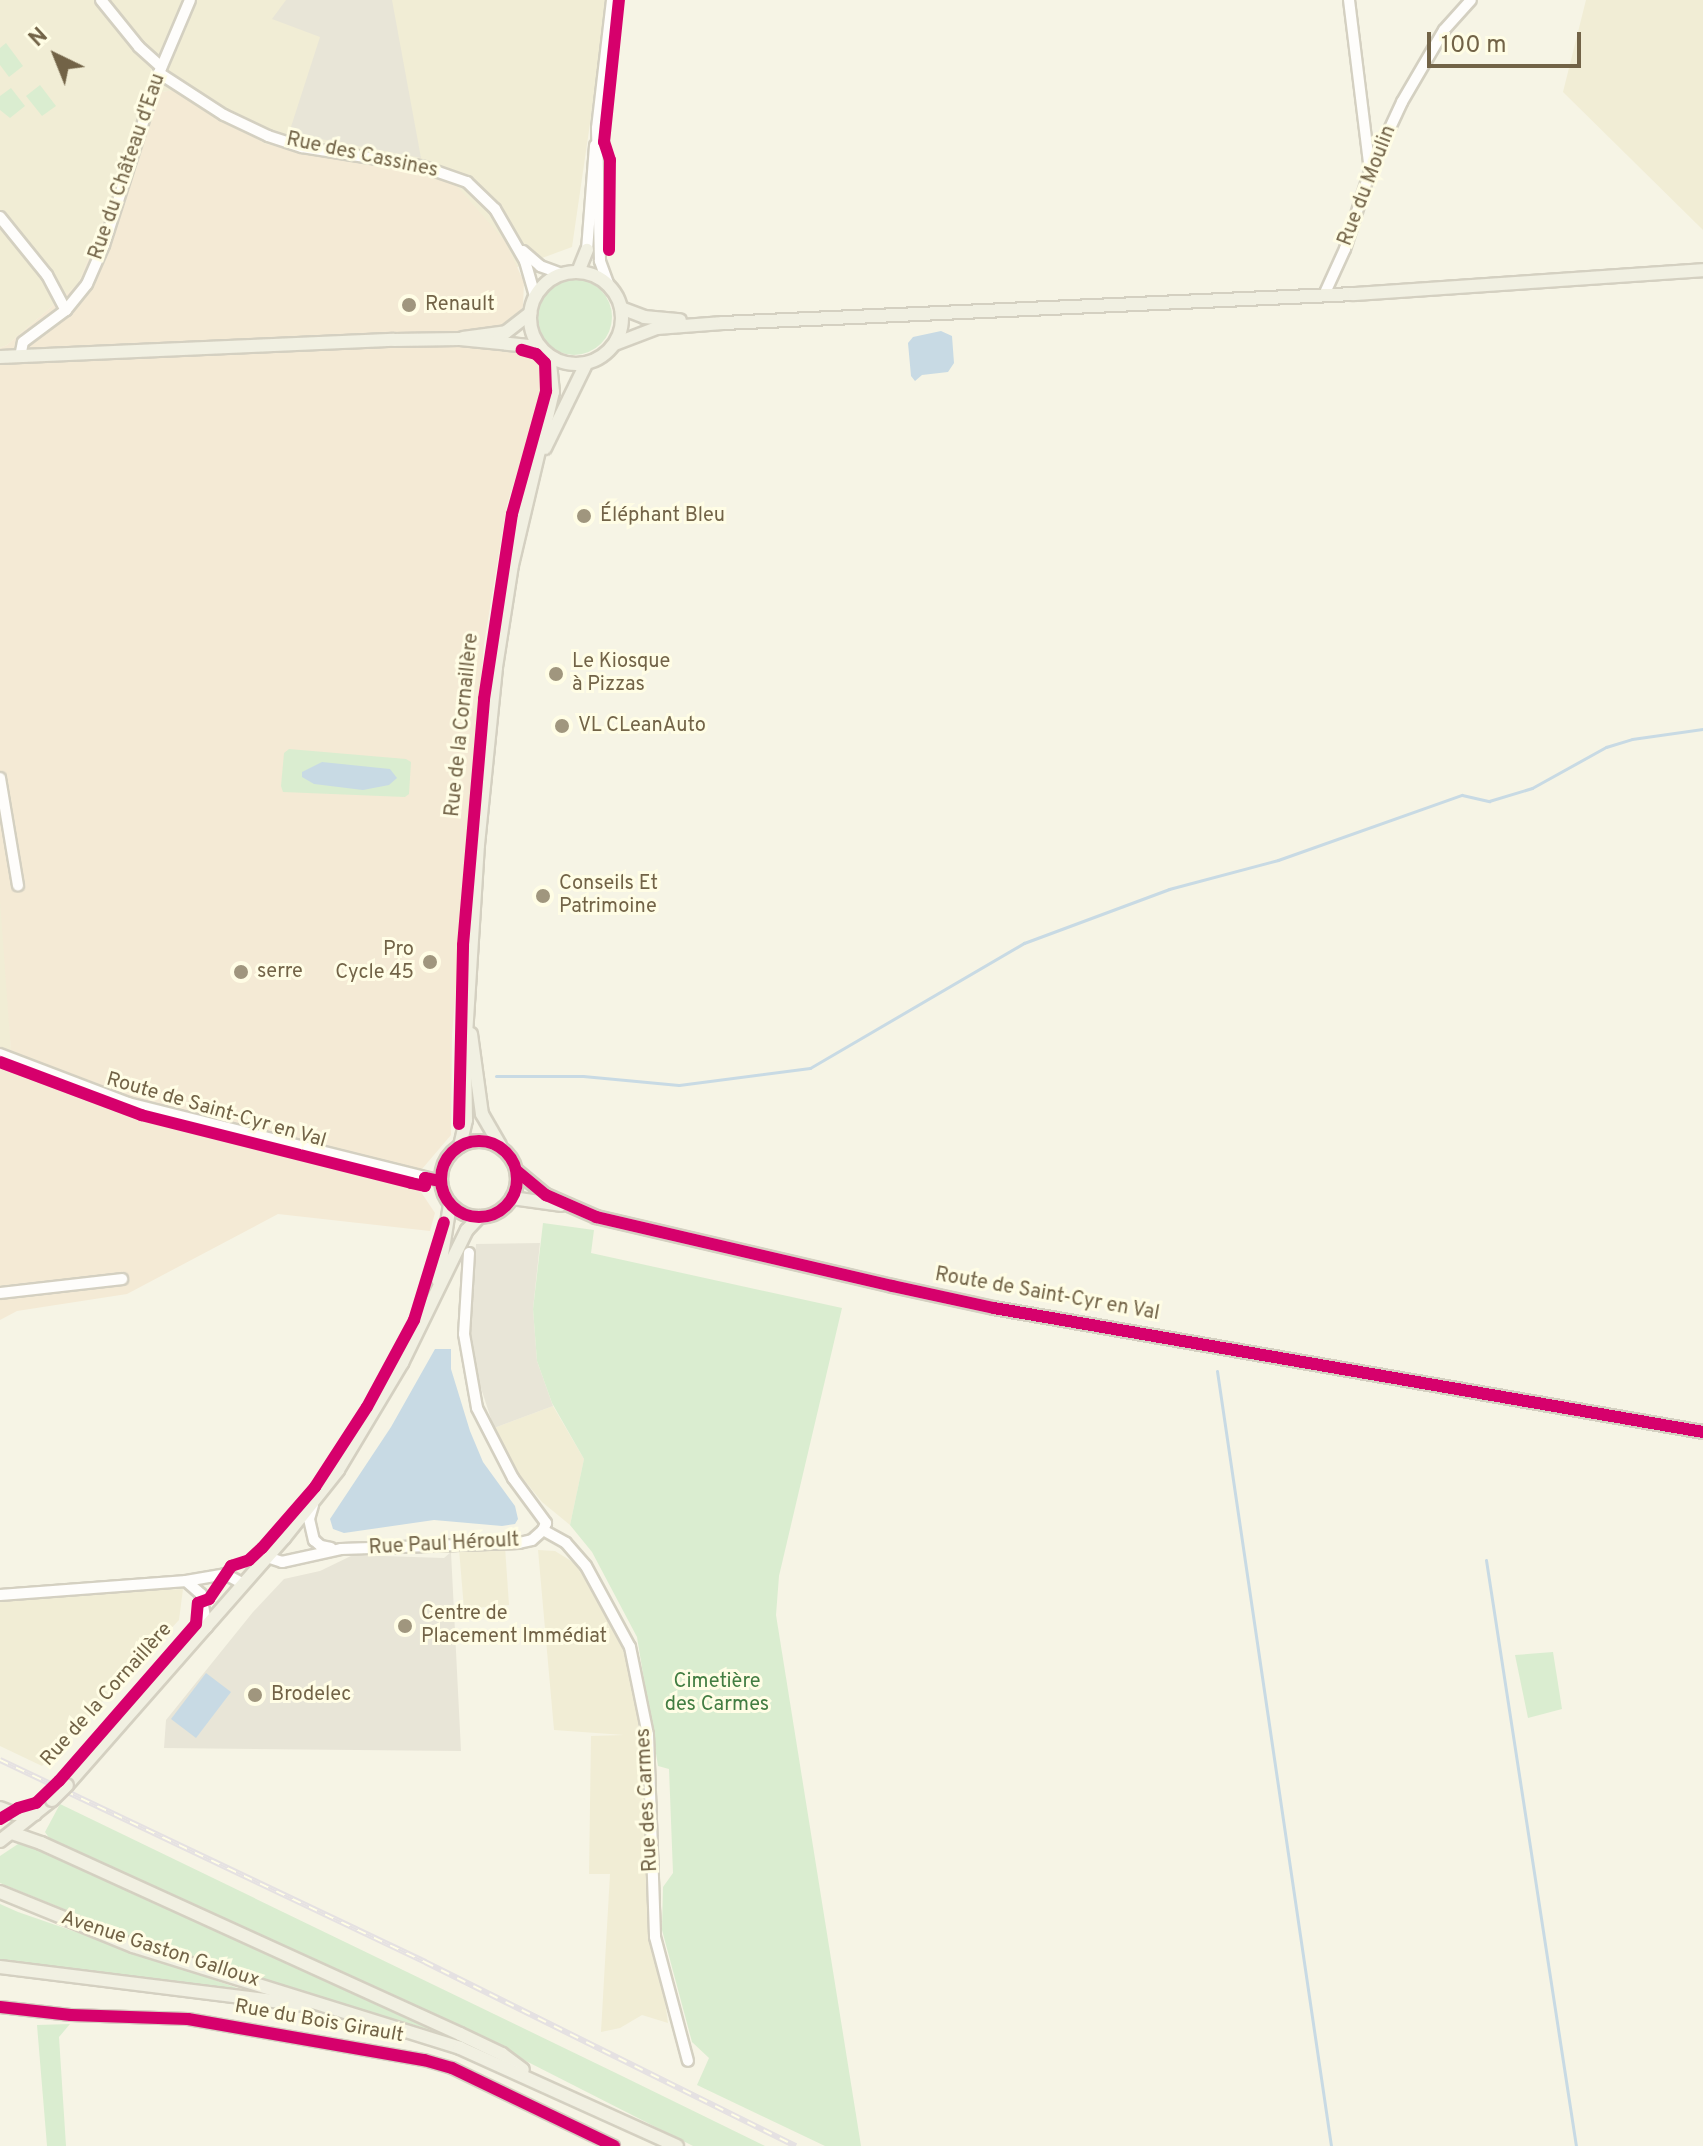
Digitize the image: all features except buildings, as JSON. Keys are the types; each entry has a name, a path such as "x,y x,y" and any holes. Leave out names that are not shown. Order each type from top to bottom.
{"main road":[{"path":"578,272 587,250"},
{"path":"615,344 657,328 723,323 1324,295 1703,270"},
{"path":"0,357 460,339 520,343 573,365 586,364 607,353 620,333 621,308 609,286 600,279 578,272 562,274 550,280 535,297 530,313 530,325 544,351"},
{"path":"621,308 644,317 723,323"},
{"path":"460,339 475,334 506,332 530,313"},
{"name":"Rue de la Cornaillère","path":"460,1146 466,1120 465,1051 469,1028 478,845 496,667 512,565 553,392 544,351"},
{"name":"Rue de la Cornaillère","path":"538,462 586,364"},
{"name":"Rue de la Cornaillère","path":"469,1028 482,1114 488,1131 502,1148"},
{"path":"481,1140 502,1148 517,1171 512,1198 492,1215 479,1217 459,1211 450,1204 441,1181 445,1161 460,1146 481,1140"},
{"name":"Route de Saint-Cyr en Val","path":"517,1171 565,1205"},
{"name":"Route de Saint-Cyr en Val","path":"512,1198 565,1205 648,1231 994,1308 1703,1432"},
{"name":"Rue de la Cornaillère","path":"437,1287 450,1204"},
{"name":"Rue de la Cornaillère","path":"0,1841 67,1785 313,1503 362,1432 402,1363 467,1230 479,1217"},
{"path":"0,1841 4,1830 0,1810 35,1814 41,1843"},
{"path":"12,1833 41,1843 502,2054 538,2081"},
{"name":"Avenue Gaston Galloux","path":"0,1892 133,1946 460,2048 677,2146"},
{"path":"0,1967 247,1995 349,2011"}],"street":[{"name":"Rue des Cassines","path":"101,0 160,70 224,115 268,136 302,147 453,175 489,200 530,274 535,297"},
{"name":"Rue du Château d'Eau","path":"20,357 23,342 66,310 87,284 104,245 160,70 190,0"},
{"path":"587,250 593,157 612,0"},
{"path":"1349,0 1370,171"},
{"name":"Rue du Moulin","path":"1324,295 1345,249 1370,171 1410,88 1444,30 1471,0"},
{"path":"598,134 600,261 609,286"},
{"path":"0,217 47,275 66,310"},
{"name":"Rue des Cassines","path":"509,233 540,266 562,274"},
{"path":"0,778 18,885"},
{"name":"Route de Saint-Cyr en Val","path":"0,1054 128,1103 266,1136 355,1163 441,1181"},
{"name":"Rue des Carmes","path":"469,1253 464,1334 468,1375 477,1408 513,1478 546,1523 543,1530 566,1543 586,1566 630,1647 648,1735 655,1937 688,2061"},
{"path":"0,1293 122,1279"},
{"name":"Rue Paul Héroult","path":"313,1503 309,1519 314,1540 321,1546 341,1549 519,1543 532,1540 543,1530"},
{"name":"Rue Paul Héroult","path":"267,1557 282,1562 341,1549"},
{"path":"0,1595 186,1581 225,1574 244,1584"},
{"path":"186,1581 201,1594 207,1627"},
{"name":"Rue du Bois Girault","path":"0,2007 71,2015 188,2019 424,2060 452,2068 614,2146"}],"shaded area":[{"path":"0,0 608,0 572,247 515,268 505,241 377,163 266,144 174,90 157,93 78,284 0,348"},
{"path":"286,0 392,0 421,158 289,133 320,37 272,19"},
{"path":"1586,0 1703,0 1703,230 1563,92"},
{"path":"173,90 266,144 449,177 505,241 524,282 523,306 516,320 507,326 509,352 529,355 541,365 545,382 507,505 484,644 452,1035 451,1135 422,1169 419,1189 435,1213 430,1231 278,1214 127,1294 17,1311 0,1320 0,1051 11,1052 0,900 0,348 78,284 157,93"},
{"path":"0,900 3,900 11,1052 0,1051"},
{"path":"540,1243 533,1309 537,1361 553,1406 494,1428 479,1382 471,1332 476,1244"},
{"path":"553,1406 584,1459 570,1525 542,1502 507,1459 494,1428"},
{"path":"505,1547 509,1605 464,1609 459,1549"},
{"path":"538,1550 555,1551 576,1564 617,1632 632,1678 640,1735 647,1872 668,2023 642,2015 620,2028 601,2032 610,1874 589,1874 591,1736 624,1735 554,1730"},
{"path":"451,1552 461,1751 164,1748 166,1720 253,1612 284,1579 320,1571 353,1555 444,1558"},
{"path":"183,1589 179,1620 42,1766 0,1746 0,1596"}],"green space":[{"path":"6,43 23,66 9,77 0,65 0,48"},
{"path":"40,85 56,106 42,116 26,96"},
{"path":"11,88 25,106 10,118 0,110 0,96"},
{"path":"582,279 595,285 606,296 612,317 610,332 595,349 582,355 566,355 553,349 538,332 536,309 542,296 559,281"},
{"path":"289,749 406,759 411,762 409,794 405,797 283,792 284,753"},
{"name":"Cimetière des Carmes","path":"543,1223 594,1230 591,1253 842,1308 779,1576 776,1615 861,2146 825,2146 697,2085 709,2058 692,2042 662,1930 663,1887 673,1873 669,1769 658,1766 637,1637 592,1552 570,1525 584,1459 552,1403 537,1361 533,1309"},
{"path":"1553,1652 1562,1709 1528,1718 1515,1655"},
{"path":"60,1804 765,2146 693,2146 520,2058 54,1845 45,1832"},
{"path":"21,1842 451,2036 164,1950 0,1883 0,1856"},
{"path":"0,1904 18,1912 249,1992 0,1962"},
{"path":"70,2024 59,2037 66,2146 47,2146 37,2025"}],"water":[{"path":"941,331 952,336 954,363 948,372 922,375 915,381 911,376 908,343 913,337"},
{"path":"322,762 390,769 397,778 389,785 363,790 314,784 302,777 302,772"},
{"path":"435,1349 451,1349 451,1369 470,1431 483,1462 515,1506 518,1519 515,1524 502,1526 434,1520 344,1533 333,1529 330,1519 391,1427"},
{"path":"206,1673 231,1692 196,1738 171,1719"}],"waterway":[{"path":"496,1076 583,1076 679,1085 810,1068 1024,943 1169,889 1278,860 1462,795 1489,801 1532,788 1606,747 1632,739 1703,729"},
{"path":"1217,1371 1331,2146"},
{"path":"1486,1560 1576,2146"}],"railway":[{"path":"0,1760 425,1962 796,2146"}],"cycle path":[{"path":"609,250 610,160 604,142 619,0"},
{"path":"459,1124 463,945 484,699 512,514 546,391 545,363 536,354 522,350"},
{"path":"0,1062 141,1115 411,1183 425,1186 425,1178 441,1181"},
{"path":"479,1141 494,1144 506,1152 514,1164 517,1179 514,1194 506,1206 494,1214 479,1217 464,1214 452,1206 444,1194 441,1179 444,1164 452,1152 464,1144 479,1141"},
{"path":"517,1171 546,1195 596,1217 892,1286 994,1308 1703,1432"},
{"path":"0,1819 18,1808 36,1803 59,1781 196,1624 198,1603 209,1599 231,1566 249,1560 262,1548 315,1487 367,1407 414,1320 444,1222"},
{"path":"0,2007 71,2015 188,2019 424,2060 452,2068 614,2146"}],"place":[{"name":"Renault","path":"409,305"},
{"name":"Éléphant Bleu","path":"584,516"},
{"name":"Le Kiosque à Pizzas","path":"556,674"},
{"name":"VL CLeanAuto","path":"562,726"},
{"name":"Conseils Et Patrimoine","path":"543,896"},
{"name":"Pro Cycle 45","path":"430,962"},
{"name":"serre","path":"241,972"},
{"name":"Centre de Placement Immédiat","path":"405,1626"},
{"name":"Brodelec","path":"255,1695"}]}
